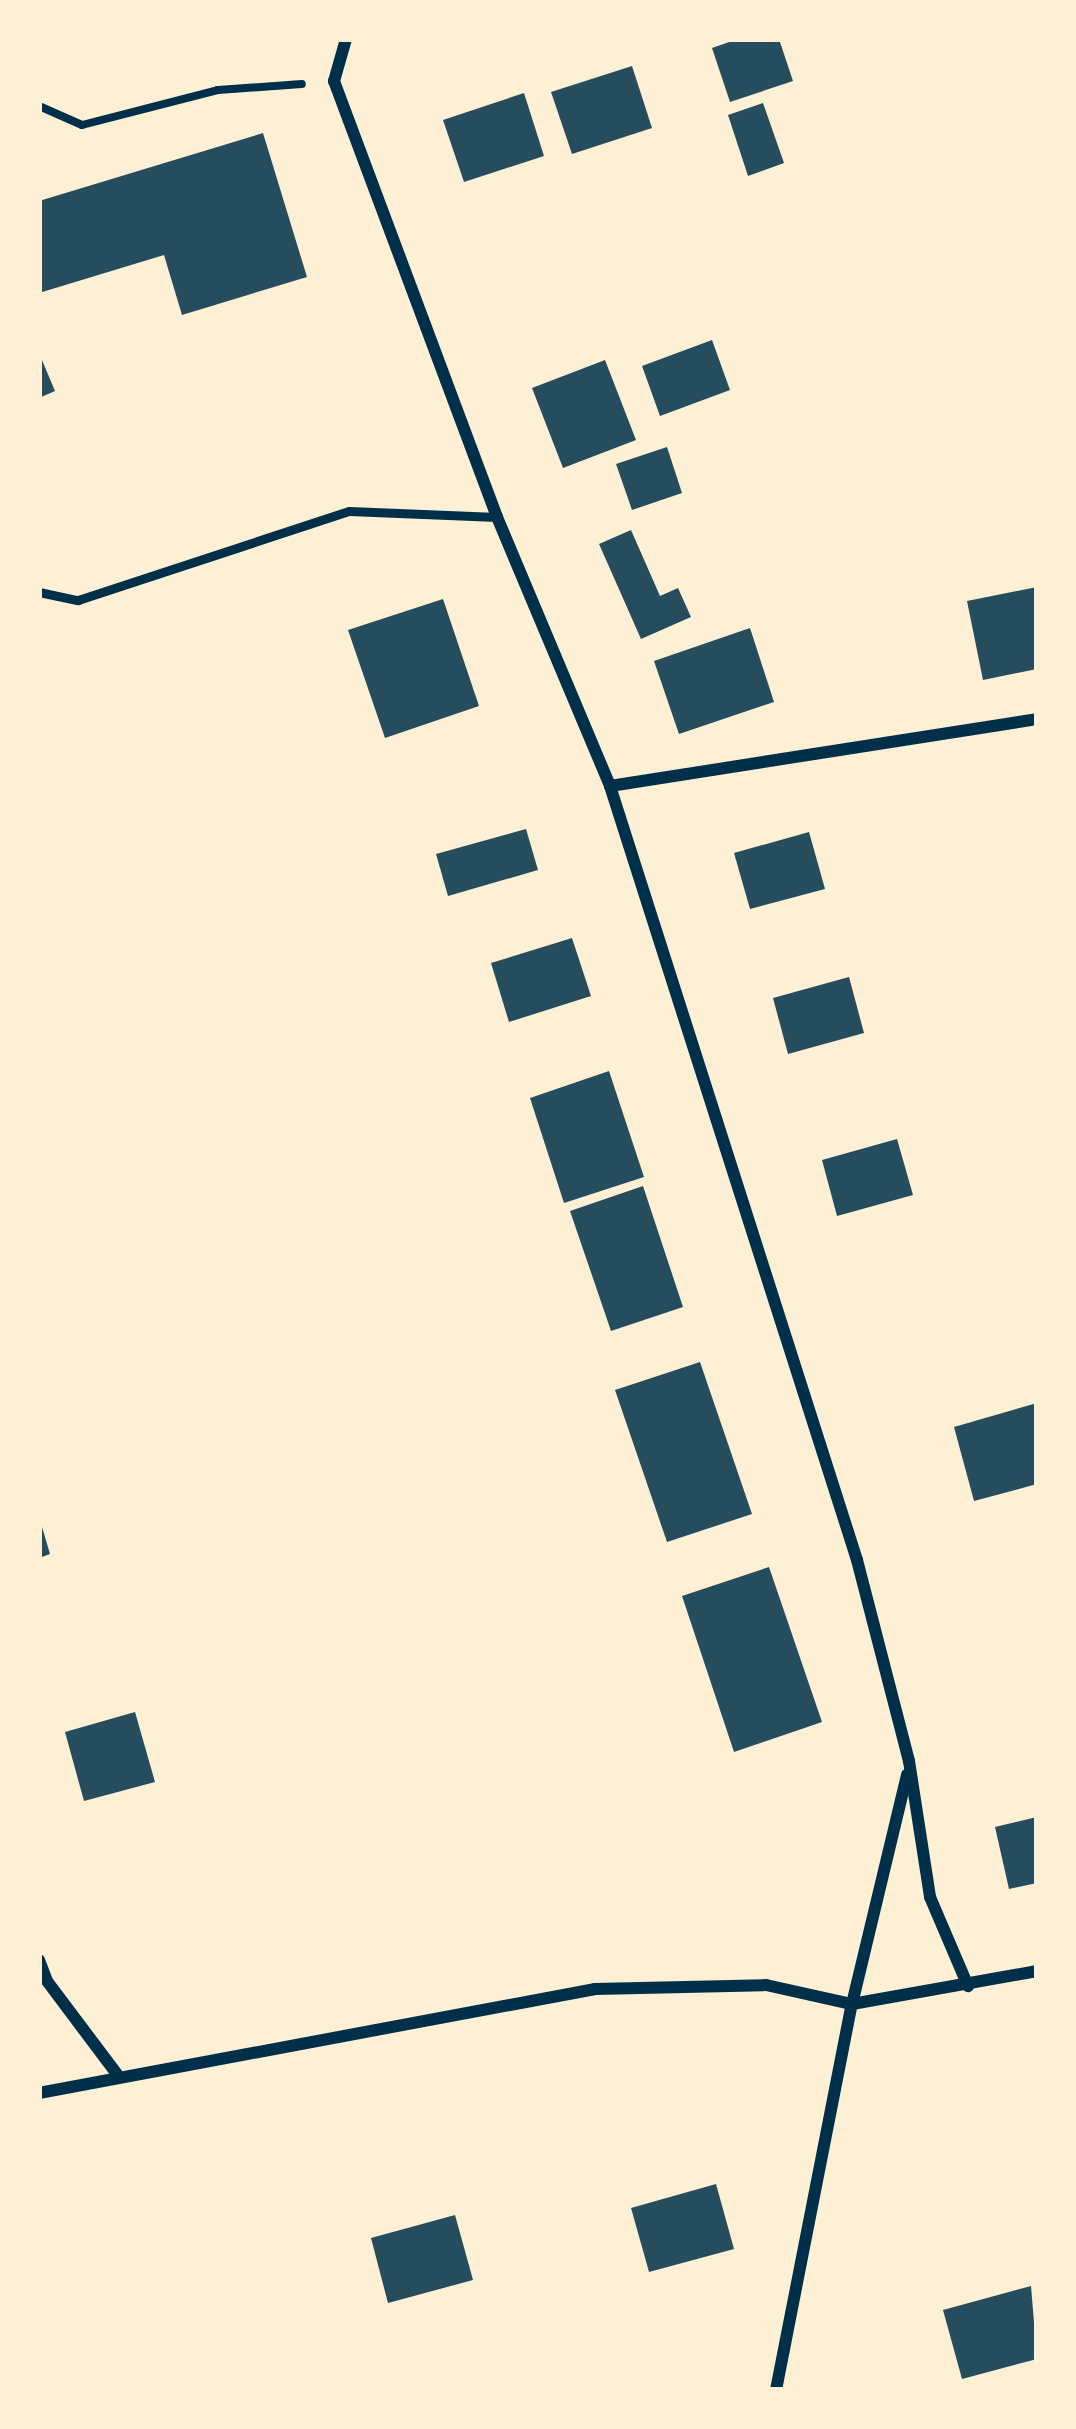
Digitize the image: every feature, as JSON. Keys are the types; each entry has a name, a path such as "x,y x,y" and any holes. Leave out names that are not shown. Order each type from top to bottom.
{"street":[{"path":"346,39 334,81 497,517 610,786 857,1560 909,1761 931,1897 968,1986"},
{"path":"610,786 1037,719"},
{"path":"776,2390 852,2004 909,1761"},
{"path":"39,1960 47,1981 119,2077"},
{"path":"39,2093 595,1989 766,1985 852,2004 1037,1971"}],"lane":[{"path":"39,592 77,600 349,511 497,517"}],"path":[{"path":"39,106 82,125 218,90 334,81"}],"building":[{"path":"738,39 779,39 793,81 730,102 712,48"},
{"path":"632,66 652,128 572,154 551,92"},
{"path":"524,93 544,156 464,182 443,120"},
{"path":"763,103 784,163 748,176 728,115"},
{"path":"263,133 307,277 182,315 164,255 39,293 39,201"},
{"path":"712,340 730,390 660,416 642,366"},
{"path":"39,353 55,391 39,398"},
{"path":"605,360 636,440 563,468 532,388"},
{"path":"667,447 682,493 632,510 616,464"},
{"path":"631,530 660,596 678,588 691,617 641,639 599,544"},
{"path":"1037,587 1037,669 983,680 967,601"},
{"path":"443,599 479,706 385,738 348,630"},
{"path":"750,628 774,702 679,734 654,661"},
{"path":"526,829 538,870 448,896 436,854"},
{"path":"809,832 825,889 750,909 734,853"},
{"path":"572,938 591,996 509,1022 491,963"},
{"path":"849,977 864,1033 788,1054 773,998"},
{"path":"609,1071 644,1177 564,1203 530,1098"},
{"path":"897,1139 913,1195 837,1216 822,1160"},
{"path":"643,1186 683,1307 611,1331 570,1211"},
{"path":"700,1362 752,1514 667,1542 615,1390"},
{"path":"1037,1403 1037,1484 974,1501 954,1427"},
{"path":"39,1521 50,1554 39,1558"},
{"path":"769,1567 822,1722 734,1752 682,1596"},
{"path":"135,1712 155,1782 84,1801 65,1732"},
{"path":"1037,1817 1037,1883 1009,1889 995,1827"},
{"path":"716,2184 734,2249 649,2272 631,2208"},
{"path":"455,2215 473,2280 388,2303 371,2238"},
{"path":"1031,2286 1037,2359 962,2379 943,2310"}]}
